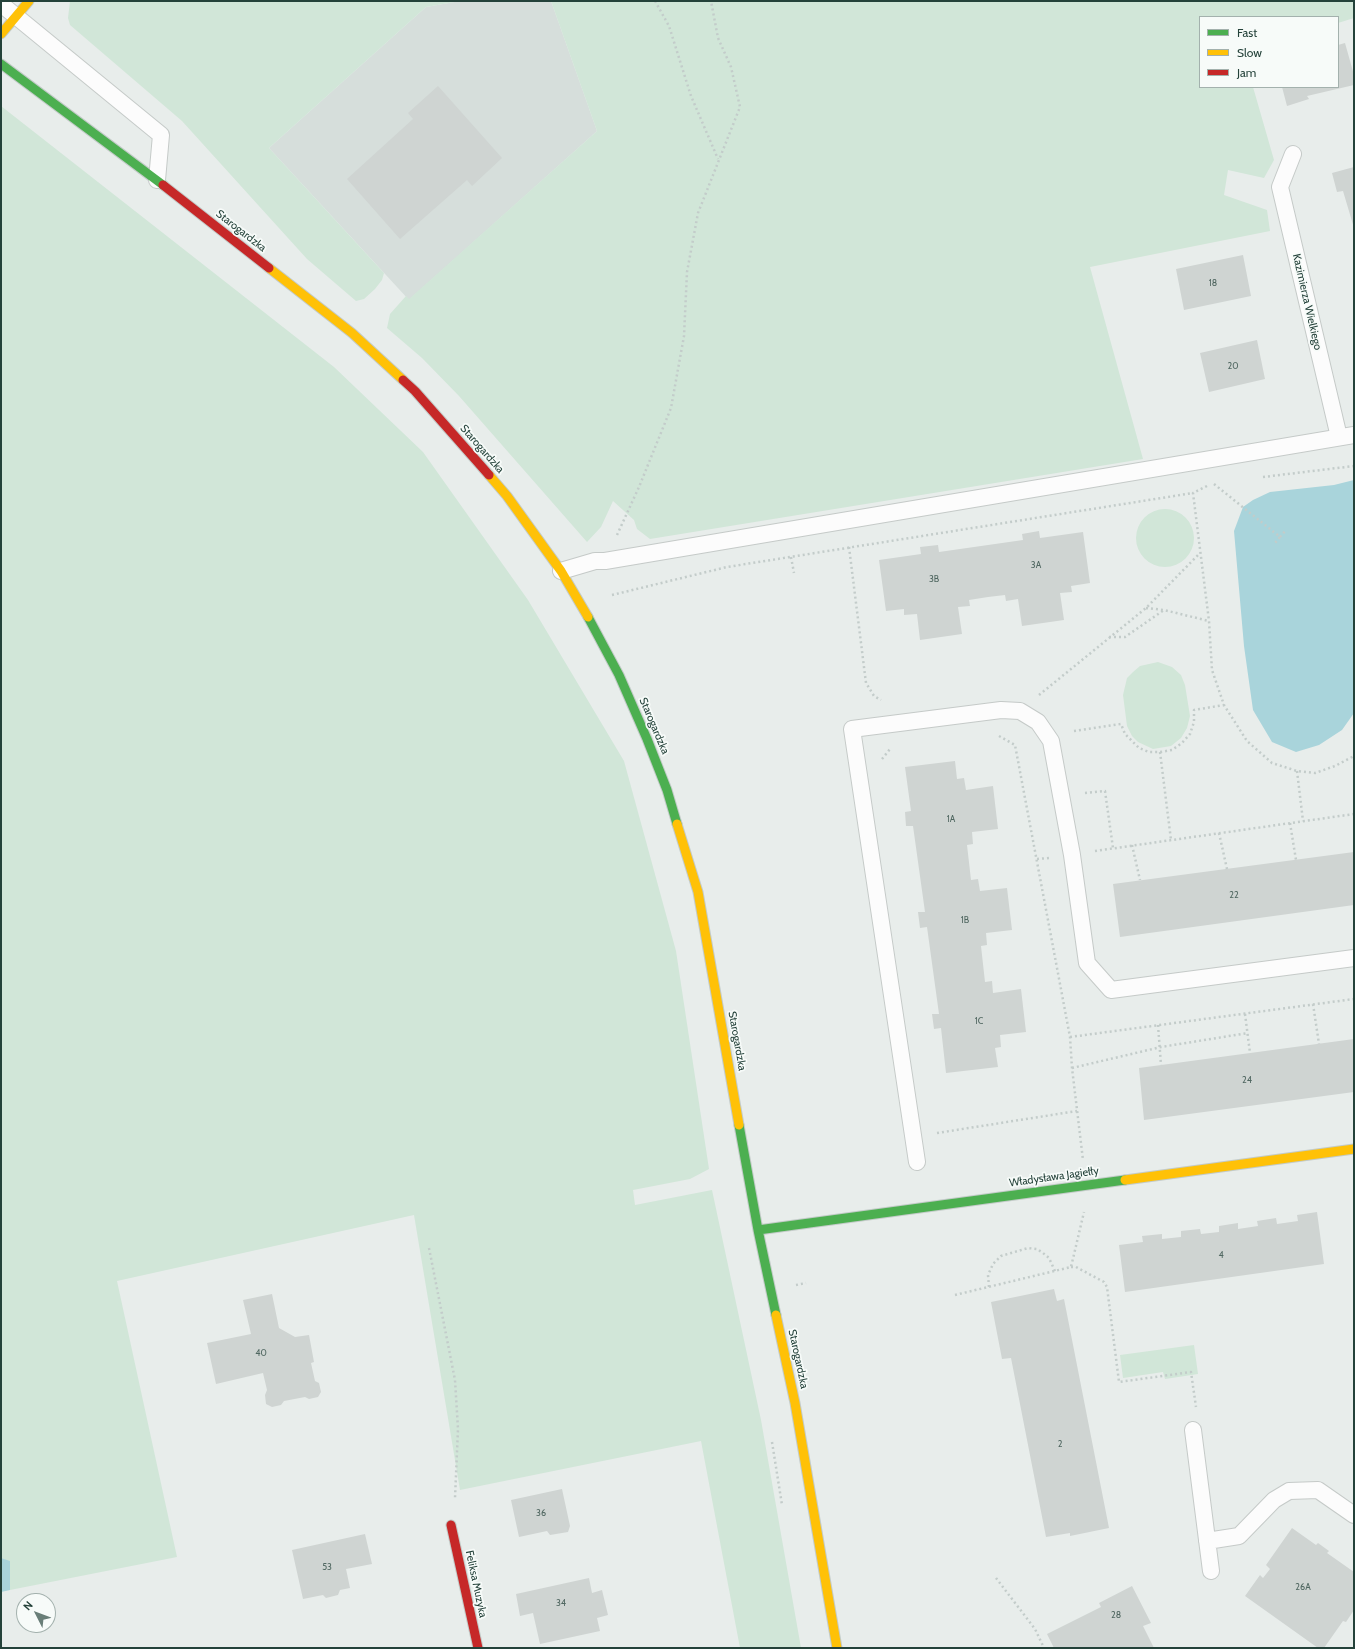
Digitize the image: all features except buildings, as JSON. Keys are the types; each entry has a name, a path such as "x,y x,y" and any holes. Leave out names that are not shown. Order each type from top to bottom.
{"main road":[{"path":"1,34 29,1"},
{"name":"Starogardzka","path":"1,64 157,180 352,334 415,391 507,496 560,571 585,611 619,675 667,790 698,892 758,1230 795,1403 837,1648"},
{"name":"Władysława Jagiełły","path":"758,1230 1354,1149"},
{"name":"Feliksa Muzyka","path":"451,1525 478,1648"}],"lane":[{"path":"1,4 161,135 157,180"},
{"name":"Kazimierza Wielkiego","path":"1293,154 1280,187 1346,436"},
{"path":"560,571 595,561 605,561 1346,436"},
{"path":"917,1162 852,729 1001,710 1020,711 1038,722 1051,741 1072,855 1087,963 1111,990 1354,958"},
{"path":"1193,1430 1211,1571"},
{"path":"1207,1541 1240,1536 1274,1500 1289,1491 1318,1490 1354,1515"}],"path":[{"path":"655,1 669,26 691,96 719,159"},
{"path":"605,561 639,487 671,408 684,336 687,272 698,213 740,107 731,66 718,38 711,1"},
{"path":"1260,477 1354,466"},
{"path":"612,595 728,567 1069,514 1193,493 1213,483 1221,482"},
{"path":"1213,483 1280,537"},
{"path":"1193,493 1209,621 1212,670 1224,705 1247,741 1272,763 1297,771 1315,773 1335,766 1354,756"},
{"path":"1275,544 1286,530"},
{"path":"850,547 866,683 874,696 886,704"},
{"path":"1020,711 1108,637 1146,608 1200,553"},
{"path":"791,557 794,573"},
{"path":"1146,608 1164,610 1209,621"},
{"path":"1108,637 1125,637 1164,610"},
{"path":"1069,732 1121,724 1125,734 1139,748 1149,752 1172,750 1182,743 1190,734 1194,722 1194,710 1224,705"},
{"path":"995,733 1015,745 1070,1037 1072,1068 1084,1167"},
{"path":"881,760 891,749"},
{"path":"1160,752 1171,840"},
{"path":"1297,771 1303,821"},
{"path":"1037,859 1354,814"},
{"path":"1290,823 1296,860"},
{"path":"1219,833 1226,869"},
{"path":"1132,845 1140,880"},
{"path":"1070,1037 1354,998"},
{"path":"1313,1004 1319,1044"},
{"path":"1245,1014 1250,1053"},
{"path":"1158,1025 1161,1046 1161,1065"},
{"path":"1072,1068 1161,1046 1248,1033"},
{"path":"930,1134 1077,1111"},
{"path":"1071,1267 1085,1207"},
{"path":"429,1248 455,1380 458,1429 455,1493 451,1525"},
{"path":"989,1287 988,1274 993,1264 1001,1256 1028,1248 1037,1249 1049,1258 1055,1271"},
{"path":"955,1295 1071,1267 1104,1282 1107,1287 1119,1382 1191,1372 1198,1422 1193,1430"},
{"path":"771,1438 782,1505"},
{"path":"996,1578 1035,1629 1044,1648"}],"shaded area":[{"path":"460,1 551,1 597,131 409,300 269,148 426,7"}],"green space":[{"path":"70,1 460,1 426,7 269,148 384,273 382,280 375,289 364,299 356,301 307,259 182,121 70,25 68,18"},
{"path":"551,1 1354,1 1354,18 1339,23 1339,16 1199,16 1199,88 1253,88 1274,160 1264,178 1228,170 1224,195 1267,210 1270,231 1090,267 1143,459 650,539 637,529 634,520 613,501 601,527 587,542 459,396 422,358 387,328 390,314 406,296 409,299 597,131"},
{"path":"1,106 334,367 423,452 528,600 624,761 676,951 709,1169 690,1179 633,1190 635,1205 712,1190 761,1420 801,1648 740,1648 701,1441 460,1490 414,1215 117,1281 177,1557 10,1590 10,1562 1,1558"},
{"path":"1165,509 1181,514 1189,522 1194,538 1189,554 1181,562 1165,567 1149,562 1141,554 1136,538 1141,522 1149,514"},
{"path":"1158,662 1172,667 1181,675 1185,685 1190,716 1187,728 1181,738 1171,746 1153,749 1138,742 1132,736 1127,726 1123,695 1127,678 1133,672 1140,666"},
{"path":"1194,1345 1198,1374 1165,1379 1163,1372 1123,1378 1120,1355"}],"water":[{"path":"1354,480 1354,713 1342,730 1319,745 1296,752 1272,742 1253,710 1244,646 1234,531 1243,507 1253,500 1270,492 1334,485"},
{"path":"1,1558 10,1561 10,1590 1,1592"}],"traffic: fast":[{"path":"1,64 163,185"},
{"path":"588,617 619,675 647,739 667,790 677,824"},
{"path":"739,1125 758,1230 776,1315"},
{"path":"758,1230 1125,1180"}],"traffic: slow":[{"path":"1,34 29,1"},
{"path":"269,268 352,333 403,380"},
{"path":"489,475 507,496 561,571 588,617"},
{"path":"677,824 698,892 739,1125"},
{"path":"1125,1180 1354,1149"},
{"path":"776,1315 795,1403 837,1648"}],"traffic: jam":[{"path":"163,185 269,268"},
{"path":"403,380 415,391 489,475"},
{"path":"451,1525 478,1648"}]}
